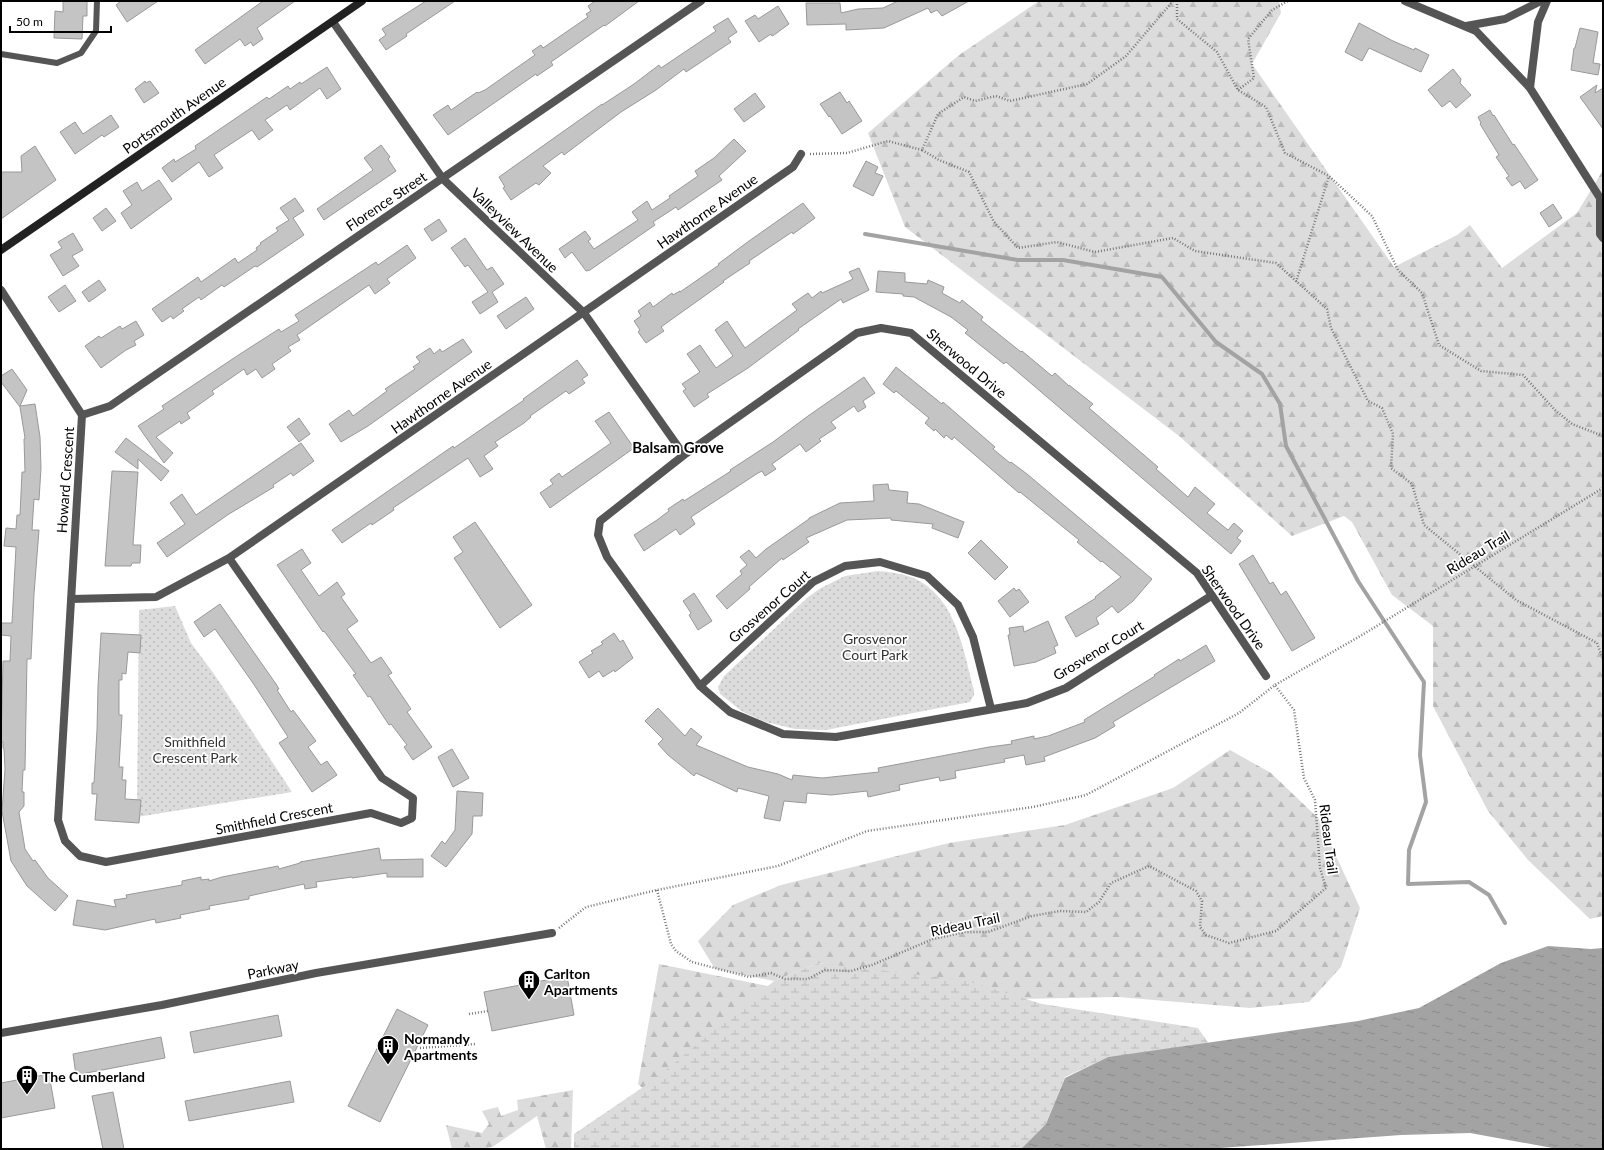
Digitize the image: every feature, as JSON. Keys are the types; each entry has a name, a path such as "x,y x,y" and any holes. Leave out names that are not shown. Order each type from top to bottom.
{"main road":[{"name":"Portsmouth Avenue","path":"1,250 362,1"}],"street":[{"name":"Florence Street","path":"82,415 110,406 701,1"},
{"path":"1405,1 1476,31 1530,88 1601,199 1600,234 1603,238"},
{"path":"1465,26 1505,19 1541,1"},
{"path":"1530,88 1538,22 1547,1"},
{"name":"Valleyview Avenue","path":"333,22 442,179 584,313 684,455"},
{"name":"Hawthorne Avenue","path":"71,599 156,597 229,558 793,167 801,154"},
{"name":"Howard Crescent","path":"1,290 82,415 71,599"},
{"name":"Sherwood Drive","path":"600,522 684,455 857,333 881,328 911,333 1197,573 1266,676"},
{"name":"Grosvenor Court","path":"600,522 598,535 607,557 700,686 730,712 783,734 836,737 1027,703 1066,688 1211,596"},
{"name":"Smithfield Crescent","path":"71,599 58,820 65,841 80,856 106,862 371,813 401,823 412,818 413,798 382,778 229,558"},
{"name":"Grosvenor Court","path":"700,686 813,582 845,566 880,562 927,576 958,605 973,636 991,709"},
{"name":"Parkway","path":"1,1033 162,1005 324,972 552,933"}],"lane":[{"path":"1,54 57,63 81,53 96,31 97,1"}],"path":[{"path":"922,150 938,114 964,97 975,101 996,96 1010,101 1087,84 1126,56 1173,1"},
{"path":"1177,1 1177,19 1217,52 1238,90 1266,107 1285,153 1329,176 1372,216 1398,270 1422,293 1439,345 1481,371 1523,375 1555,410 1572,424 1603,436"},
{"path":"1238,90 1254,78 1248,38 1272,10 1288,1"},
{"path":"801,154 847,153 888,141 922,150 939,160 969,172 994,222 1018,248 1057,242 1095,252 1173,238 1195,251 1276,263 1327,309 1331,328 1368,401 1382,408 1393,434 1390,468 1412,484 1424,525 1516,600 1597,643 1603,659"},
{"path":"1296,282 1329,176"},
{"name":"Rideau Trail","path":"657,890 671,944 676,951 692,962 749,976 771,973 786,979 808,979 825,970 851,971 879,962 933,939 965,932 988,932 1032,916 1060,911 1086,912 1099,902 1111,882 1149,866 1196,891 1202,901 1200,927 1206,935 1228,943 1276,931 1326,888 1320,868 1315,800 1304,778 1294,710 1275,685 1362,635 1603,488"},
{"path":"552,933 586,907 657,890 778,866 867,831 1033,807 1086,795 1239,713 1275,685"},
{"path":"469,1014 488,1011"},
{"path":"420,1048 476,1044"}],"green space":[{"path":"1039,1 1279,1 1281,13 1252,64 1394,267 1457,235 1470,225 1502,268 1577,213 1603,170 1603,916 1590,919 1528,860 1488,811 1433,706 1433,626 1392,595 1352,522 1344,516 1292,536 1179,436 905,227 868,133 959,55"},
{"name":"Grosvenor Court Park","path":"878,571 911,577 926,585 938,596 948,610 961,641 974,690 974,695 970,702 826,730 795,729 766,722 743,712 720,694 718,687 724,676 808,597 821,588 845,576"},
{"name":"Smithfield Crescent Park","path":"175,606 191,643 214,674 292,792 137,817 139,610"},
{"path":"1230,750 1271,773 1319,819 1360,908 1341,967 1309,1002 1250,1008 1118,997 1020,999 818,963 774,981 715,969 698,941 733,905 781,885 949,843 1065,825 1173,788"},
{"path":"818,963 964,980 1042,1004 1198,1028 1209,1044 1108,1057 1065,1077 1046,1124 1021,1149 574,1149 574,1134 655,1079 774,981"},
{"path":"659,964 813,995 658,1103 638,1084"},
{"path":"573,1090 571,1149 546,1149 537,1116 494,1146 485,1149 452,1149 446,1125 482,1133 489,1124 482,1111 498,1107 501,1116 518,1110 517,1100"}],"water":[{"path":"1548,946 1591,949 1603,948 1603,1149 1558,1149 1470,1133 1401,1135 1206,1149 1021,1149 1046,1124 1065,1078 1108,1057 1358,1021 1419,1008 1501,963"}],"building":[{"path":"63,1 87,1 87,16 83,16 82,39 54,38 55,11 63,12"},
{"path":"121,1 158,1 127,22 116,5"},
{"path":"263,1 295,1 257,28 263,39 253,46 251,42 245,46 240,39 205,64 195,50"},
{"path":"426,1 455,1 406,34 407,36 386,50 379,40 386,35 382,29"},
{"path":"595,1 639,1 551,62 553,65 537,76 536,74 448,135 433,115 448,105 451,110 477,92 478,93 485,90 535,55 532,51 541,45 543,48 588,17 586,14 591,11 588,6"},
{"path":"898,1 969,1 942,16 937,10 931,13 928,8 884,28 846,30 846,24 807,25 806,3 840,3 841,13 858,9 883,8"},
{"path":"778,6 789,24 774,35 772,36 771,34 759,42 745,21 755,15 758,19"},
{"path":"728,18 737,32 728,38 731,42 686,72 684,69 656,90 621,112 564,155 562,152 543,166 551,173 539,185 536,183 511,200 503,188 505,187 499,177 602,104 634,84 659,65 661,68 716,31 713,27"},
{"path":"1359,23 1393,41 1414,50 1415,48 1429,55 1421,72 1369,48 1362,61 1345,52"},
{"path":"1580,28 1598,32 1593,63 1600,64 1598,75 1571,70 1574,48"},
{"path":"327,67 341,89 327,99 320,88 290,110 287,105 265,120 273,130 259,140 252,130 214,155 223,168 209,177 199,162 172,182 162,168 174,159 175,162 196,149 195,146 267,97 269,99 288,86 290,89 300,82 301,84"},
{"path":"1453,69 1461,79 1460,83 1471,95 1456,108 1450,101 1442,107 1428,90"},
{"path":"145,81 146,83 150,81 159,93 144,103 135,89"},
{"path":"1597,85 1595,93 1603,88 1603,129 1580,97"},
{"path":"840,92 847,103 849,101 862,121 842,134 820,104"},
{"path":"755,93 765,107 744,122 734,109"},
{"path":"1490,110 1538,180 1525,189 1520,181 1512,186 1506,178 1509,176 1496,157 1499,155 1480,124 1481,123 1478,117"},
{"path":"111,115 119,127 104,137 102,135 75,154 60,132 75,122 83,134"},
{"path":"734,139 746,151 719,176 722,180 678,210 676,207 653,222 655,225 590,270 586,271 572,252 565,258 559,249 585,231 591,239 588,241 594,249 638,220 632,212 647,201 652,210 698,176 695,171 714,158"},
{"path":"381,145 390,157 388,159 396,171 324,220 317,209 373,170 364,158"},
{"path":"35,146 56,180 1,219 1,172 22,172 21,156"},
{"path":"866,161 878,167 875,173 883,176 873,196 853,186"},
{"path":"159,180 172,199 131,229 121,213 132,205 123,191 137,182 142,191"},
{"path":"295,198 304,211 293,218 304,235 257,267 255,266 224,287 222,285 201,300 199,297 182,309 184,311 173,319 171,316 162,322 152,309 198,277 201,282 235,258 238,263 257,250 256,248 261,244 260,243 278,231 276,228 289,220 280,208"},
{"path":"803,203 815,218 793,234 792,232 749,261 750,263 661,327 664,331 646,343 638,332 640,330 634,321 641,316 638,311 650,302 653,307 672,293 673,295 680,292"},
{"path":"1553,204 1562,218 1549,227 1540,213"},
{"path":"106,208 116,221 102,231 93,218"},
{"path":"439,219 447,231 432,241 424,229"},
{"path":"73,233 83,250 72,256 79,266 63,276 50,255 62,248 58,242"},
{"path":"465,238 487,270 492,267 504,284 492,292 498,302 480,314 472,302 488,292 468,265 465,267 451,248"},
{"path":"407,245 416,258 387,279 390,283 375,294 369,285 297,335 300,340 288,347 291,351 272,364 275,369 262,378 256,369 247,375 244,369 212,391 214,394 187,413 190,418 181,424 180,421 156,437 173,453 164,463 138,426 164,409 162,406 240,354 279,329 281,332 299,321 295,315 376,262 378,265"},
{"path":"859,268 869,290 843,303 841,299 798,329 799,330 748,368 707,394 709,397 694,407 683,391 686,389 682,384 700,372 687,354 700,345 716,368 733,356 715,330 727,321 745,348 797,310 792,304 808,293 812,298 821,291 822,293 853,279 849,272"},
{"path":"878,271 905,273 905,282 927,284 928,280 944,287 942,293 960,303 962,300 983,317 981,320 1021,352 1022,351 1052,376 1055,373 1069,386 1093,404 1089,408 1158,467 1156,469 1188,497 1195,487 1215,504 1207,513 1228,530 1234,523 1243,531 1237,538 1241,541 1231,554 1006,362 1004,364 965,333 968,330 951,317 914,297 903,296 903,294 876,292"},
{"path":"99,280 106,290 89,302 82,292"},
{"path":"65,285 76,301 59,312 48,297"},
{"path":"526,297 534,309 506,329 497,316"},
{"path":"136,321 144,335 134,341 136,345 126,350 101,368 85,346 99,336 101,338 120,326 122,329"},
{"path":"463,339 472,352 368,426 341,442 329,424 349,410 353,416 387,391 385,389 415,369 413,367 420,362 416,357 430,348 434,354 440,349 442,352"},
{"path":"577,360 588,375 582,379 585,383 569,394 566,391 530,416 531,417 524,423 495,442 498,446 484,456 493,469 480,477 468,458 393,508 394,510 372,525 371,523 342,543 332,530 453,446 454,448 524,400 523,399"},
{"path":"896,367 942,404 943,402 995,447 993,449 1010,463 1011,462 1027,474 1152,579 1133,601 1118,613 1112,606 1096,618 1099,624 1076,637 1065,617 1096,598 1095,597 1121,577 1077,542 1079,540 1020,492 1019,493 954,437 952,440 946,435 944,438 935,429 934,431 925,423 929,418 896,391 894,393 883,384"},
{"path":"12,369 27,390 20,406 35,404 40,437 41,468 39,500 34,499 32,530 39,530 31,659 27,659 25,770 23,770 22,792 24,792 24,806 19,812 25,849 48,878 68,896 55,911 27,886 11,861 2,811 5,769 3,742 1,742 3,661 10,661 11,636 1,635 1,623 12,623 16,547 4,546 6,528 16,529 17,515 20,515 22,472 25,472 25,438 20,407 1,382 1,376"},
{"path":"864,377 875,393 863,401 866,407 858,412 854,406 831,422 836,428 819,439 821,441 806,452 800,444 772,464 776,469 765,476 762,471 758,473 691,517 695,524 680,535 676,529 644,551 634,535 669,511 668,509 683,499 684,501 731,471 730,470 773,442"},
{"path":"609,412 634,448 550,508 540,493 553,484 550,480 559,473 562,477 611,443 595,421"},
{"path":"299,418 310,434 299,442 287,427"},
{"path":"126,438 169,471 161,481 138,459 138,469 115,452"},
{"path":"301,443 314,461 293,476 291,473 273,485 274,487 229,514 167,557 157,543 185,524 170,503 182,494 196,515"},
{"path":"112,471 138,472 133,545 141,545 140,563 132,563 131,566 105,566"},
{"path":"888,484 889,490 908,492 907,503 919,504 964,522 958,538 932,528 933,524 891,520 891,518 847,520 806,538 809,542 783,560 782,558 727,609 716,596 742,574 740,571 747,565 740,557 749,550 756,558 809,518 840,503 874,501 873,485"},
{"path":"475,522 532,605 500,628 454,558 463,552 453,537"},
{"path":"981,540 1008,567 995,580 968,553"},
{"path":"302,549 311,563 301,570 319,596 337,582 345,594 341,597 358,621 347,629 371,663 381,657 392,673 388,675 411,709 407,712 432,747 413,760 404,747 407,745 391,724 389,725 370,696 368,697 353,675 356,674 324,631 323,632 277,565"},
{"path":"1253,555 1270,584 1273,582 1281,595 1286,591 1315,638 1292,651 1239,564"},
{"path":"1014,588 1016,591 1019,589 1029,602 1010,617 998,601"},
{"path":"694,593 712,621 698,630 689,615 691,613 683,601"},
{"path":"220,604 276,684 279,689 277,690 291,712 293,710 316,741 308,747 321,765 327,761 337,775 312,792 279,743 288,737 255,686 215,629 204,637 194,622"},
{"path":"1048,621 1058,645 1054,647 1056,653 1036,662 1014,666 1008,635 1010,635 1009,628 1023,626 1024,632"},
{"path":"101,633 141,635 140,653 128,652 126,674 122,673 122,680 119,680 119,715 122,715 119,767 123,767 122,780 126,780 125,799 141,800 139,823 95,820 97,794 92,794 92,783 94,783"},
{"path":"614,633 620,642 623,640 633,658 615,672 614,670 603,677 599,671 589,678 579,662 593,653 591,651 603,644 601,642"},
{"path":"1206,645 1215,661 1113,722 1115,726 1095,738 1044,757 1045,761 1026,765 1024,755 1004,759 1005,762 955,771 956,778 940,781 939,777 899,785 900,790 868,797 867,791 831,795 807,793 806,803 784,801 780,821 764,818 769,796 738,788 737,792 696,773 694,776 668,755 658,744 663,739 645,721 658,708 685,736 691,728 702,737 696,745 748,767 778,774 792,780 793,775 822,778 879,772 878,768 1012,744 1011,741 1034,736 1034,739 1048,736 1085,722 1084,720 1155,676 1154,675 1179,659 1180,661"},
{"path":"452,749 469,778 453,787 438,757"},
{"path":"457,791 483,793 482,816 473,816 472,834 446,867 431,856 442,841 445,844 455,830"},
{"path":"379,848 381,860 423,859 423,877 387,877 387,873 352,877 316,882 317,887 305,889 304,884 249,896 249,899 209,906 210,909 180,915 181,918 156,923 155,919 105,930 73,925 77,900 116,907 114,900 127,898 126,895 182,885 182,881 201,877 201,880 209,879 209,881 278,866 279,869 300,862"},
{"name":"Carlton Apartments","path":"567,976 574,1015 492,1031 484,992"},
{"name":"Normandy Apartments","path":"397,1009 428,1025 380,1122 348,1106"},
{"path":"278,1015 282,1036 194,1053 190,1032"},
{"path":"161,1037 165,1058 76,1075 73,1054"},
{"name":"The Cumberland","path":"49,1074 55,1108 1,1118 1,1083"},
{"path":"290,1081 294,1102 189,1121 185,1101"},
{"path":"113,1092 124,1149 103,1149 92,1096"}],"waterway":[{"path":"865,234 1018,260 1063,260 1162,277 1216,342 1262,374 1280,404 1286,446 1358,581 1424,682 1420,755 1426,802 1409,850 1408,884 1469,882 1489,895 1505,923"}],"place":[{"name":"Carlton Apartments","path":"529,1000"},
{"name":"Normandy Apartments","path":"388,1066"},
{"name":"The Cumberland","path":"27,1096"}],"district":[{"name":"Balsam Grove","path":"678,447"}]}
